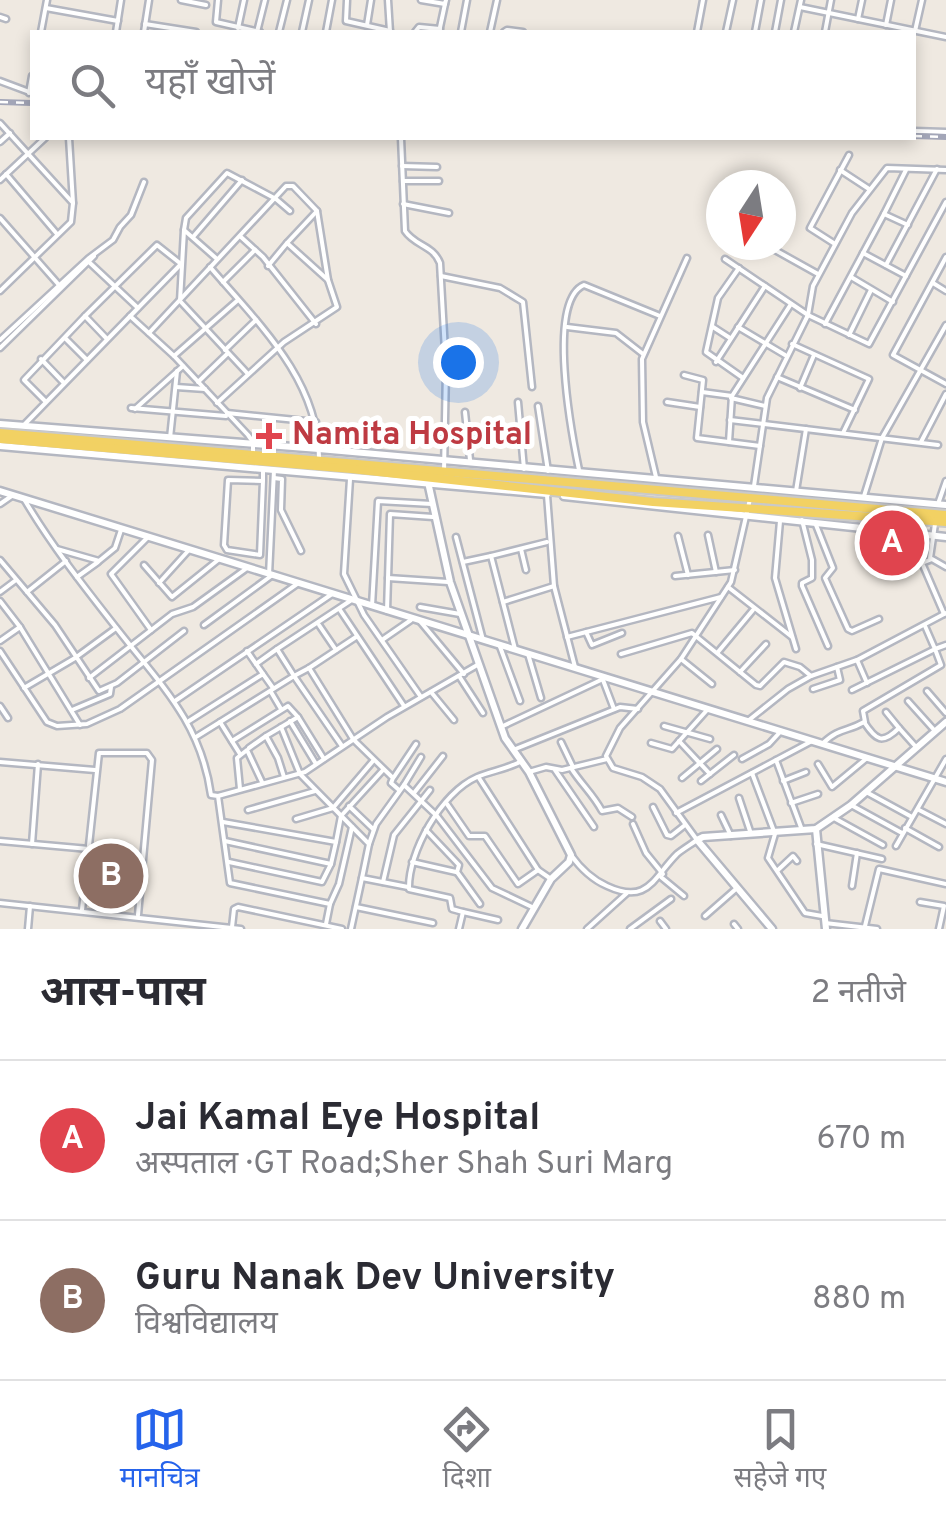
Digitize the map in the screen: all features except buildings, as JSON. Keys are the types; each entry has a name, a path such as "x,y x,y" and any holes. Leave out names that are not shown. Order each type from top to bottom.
{"main road":[{"path":"0,439 253,450 428,478"},
{"path":"0,439 274,470 428,478 444,472 946,518"},
{"path":"444,472 547,492 746,513 802,518 946,518"}],"street":[{"path":"41,30 47,0"},
{"path":"116,30 121,0"},
{"path":"144,30 149,0"},
{"path":"181,0 206,4"},
{"path":"218,0 216,22 248,30"},
{"path":"238,28 244,0"},
{"path":"258,30 265,0"},
{"path":"280,30 287,0"},
{"path":"302,30 309,0"},
{"path":"326,30 332,0"},
{"path":"347,0 344,19 382,30"},
{"path":"367,26 371,0"},
{"path":"388,0 390,30"},
{"path":"421,0 445,2 439,30"},
{"path":"461,30 467,0"},
{"path":"490,30 497,0"},
{"path":"696,30 703,0"},
{"path":"726,30 732,0"},
{"path":"752,0 761,1 755,30"},
{"path":"775,30 781,0"},
{"path":"825,30 831,0"},
{"path":"858,19 862,0"},
{"path":"886,25 891,0"},
{"path":"915,30 922,0"},
{"path":"794,30 800,3 910,30"},
{"path":"46,8 118,20"},
{"path":"145,24 183,30"},
{"path":"916,31 946,36"},
{"path":"0,81 30,93"},
{"path":"0,123 72,203"},
{"path":"916,131 946,132"},
{"path":"0,142 10,134"},
{"path":"0,180 43,140"},
{"path":"0,291 73,217 69,140"},
{"path":"401,140 404,231 436,253 441,276 446,370 444,472"},
{"path":"835,244 810,228 849,155"},
{"path":"402,166 437,167"},
{"path":"825,324 907,168"},
{"path":"770,929 654,784 613,768 607,760 608,748 681,658 728,587 754,487 766,406 808,315 818,274 835,244 884,169 946,170"},
{"path":"886,264 936,169"},
{"path":"840,170 869,189"},
{"path":"248,374 180,301 186,218 229,172 290,211"},
{"path":"6,174 57,234"},
{"path":"193,238 242,180"},
{"path":"403,181 439,181"},
{"path":"0,340 113,240 129,218 144,182"},
{"path":"149,333 291,184 317,211 328,280 338,307 278,346 218,403"},
{"path":"727,260 808,315 870,344 946,202"},
{"path":"404,204 450,213"},
{"path":"268,266 317,211"},
{"path":"884,214 908,225"},
{"path":"0,218 59,285"},
{"path":"0,236 9,228"},
{"path":"184,230 218,259"},
{"path":"240,236 316,324"},
{"path":"287,243 328,280"},
{"path":"46,402 24,380 41,359 157,245 180,264"},
{"path":"223,282 256,250"},
{"path":"863,253 906,276"},
{"path":"0,348 94,256"},
{"path":"946,256 893,355 946,384"},
{"path":"658,490 643,422 643,354 687,258"},
{"path":"793,260 818,274"},
{"path":"90,263 138,308"},
{"path":"23,426 180,264"},
{"path":"210,267 290,364 316,422 319,461"},
{"path":"739,268 718,298 706,352 743,378"},
{"path":"441,276 500,288 523,302 532,387"},
{"path":"851,277 893,302"},
{"path":"932,283 946,291"},
{"path":"716,362 766,284"},
{"path":"579,473 565,394 572,296 584,285 660,316"},
{"path":"849,336 871,290"},
{"path":"174,356 238,300"},
{"path":"729,442 732,397 792,303"},
{"path":"85,316 107,339"},
{"path":"130,316 218,403 253,450"},
{"path":"198,382 256,320"},
{"path":"862,508 882,438 946,325"},
{"path":"711,326 730,338"},
{"path":"567,327 616,333 643,354"},
{"path":"738,327 787,356"},
{"path":"64,337 87,360"},
{"path":"792,344 869,379 843,434"},
{"path":"800,388 814,354"},
{"path":"41,359 64,384"},
{"path":"184,366 133,408 316,422"},
{"path":"170,438 178,371"},
{"path":"684,375 702,378 697,438 760,446"},
{"path":"777,377 855,410"},
{"path":"176,387 205,389"},
{"path":"702,392 766,406"},
{"path":"921,442 946,394"},
{"path":"518,402 524,469"},
{"path":"667,402 700,407"},
{"path":"538,406 548,471"},
{"path":"465,412 471,464"},
{"path":"730,420 938,445"},
{"path":"0,424 170,438 253,450 319,449 444,472 471,464 942,505 946,481"},
{"path":"796,491 806,429"},
{"path":"0,439 274,470 282,480 281,504 300,551"},
{"path":"263,480 228,480 224,545 227,550 260,555 264,469"},
{"path":"270,576 274,470"},
{"path":"351,473 344,571 354,600 422,697"},
{"path":"575,667 554,586 547,492 428,478 450,582 501,727 571,855 592,878 627,893"},
{"path":"0,491 946,782"},
{"path":"0,504 13,495"},
{"path":"24,499 66,562 188,721 205,759 211,795 300,774 479,664"},
{"path":"372,606 378,501 432,504"},
{"path":"272,504 281,504"},
{"path":"387,611 390,514 435,517"},
{"path":"780,516 774,574 796,649"},
{"path":"802,518 815,523 946,538"},
{"path":"802,518 813,576 802,586 828,646"},
{"path":"748,721 776,697 811,676 858,660 945,614 922,564 930,558 935,521"},
{"path":"815,523 833,568 825,578 848,629 879,619"},
{"path":"78,576 114,548 122,530"},
{"path":"708,535 716,572"},
{"path":"678,536 688,575"},
{"path":"456,537 483,640"},
{"path":"147,538 111,574 151,630"},
{"path":"462,562 549,542"},
{"path":"521,548 526,570"},
{"path":"58,549 99,561"},
{"path":"159,584 188,551"},
{"path":"491,556 515,650"},
{"path":"930,558 946,567"},
{"path":"0,560 55,625 98,691 110,687 184,631"},
{"path":"144,565 174,596 218,560"},
{"path":"27,592 66,562"},
{"path":"88,678 176,612 193,607 247,568"},
{"path":"675,576 735,570"},
{"path":"204,625 270,576"},
{"path":"388,578 450,582"},
{"path":"1,590 17,579"},
{"path":"0,651 50,724 80,725 120,709 298,584"},
{"path":"503,602 554,586"},
{"path":"728,587 792,636"},
{"path":"175,701 332,594"},
{"path":"567,637 721,597"},
{"path":"256,664 354,600"},
{"path":"0,601 80,725"},
{"path":"420,606 460,614"},
{"path":"718,652 754,609"},
{"path":"340,610 405,707"},
{"path":"382,640 416,619"},
{"path":"416,619 462,675 483,713"},
{"path":"318,624 336,650"},
{"path":"899,728 888,739 880,740 865,722 864,710 942,666 925,626"},
{"path":"0,641 20,627"},
{"path":"24,688 116,628"},
{"path":"586,632 590,645 622,633"},
{"path":"697,634 760,686 784,662 811,676"},
{"path":"621,654 697,634"},
{"path":"196,737 356,637"},
{"path":"499,644 520,701"},
{"path":"740,672 766,644"},
{"path":"852,690 946,645"},
{"path":"277,650 342,746"},
{"path":"247,651 264,674 281,709"},
{"path":"528,653 541,698"},
{"path":"681,658 712,684"},
{"path":"858,660 867,682"},
{"path":"813,689 840,680 837,667"},
{"path":"310,668 353,739 393,778"},
{"path":"188,721 264,674"},
{"path":"501,727 605,678"},
{"path":"605,678 614,709"},
{"path":"72,710 110,694 110,687"},
{"path":"927,691 946,714"},
{"path":"431,692 454,720"},
{"path":"908,701 935,731"},
{"path":"0,706 8,718"},
{"path":"232,741 290,706 324,758"},
{"path":"514,750 614,709 638,709"},
{"path":"651,743 670,750 708,709"},
{"path":"886,712 916,747"},
{"path":"240,788 236,761 240,754 298,717"},
{"path":"290,721 316,764"},
{"path":"220,722 240,754"},
{"path":"822,744 838,730 865,722"},
{"path":"586,929 627,893 644,890 662,876 676,855 697,840 816,829 867,792 946,722"},
{"path":"664,726 710,739"},
{"path":"281,727 300,774 369,844"},
{"path":"742,759 769,744 781,731"},
{"path":"266,736 284,777"},
{"path":"676,813 812,740"},
{"path":"679,741 710,774"},
{"path":"562,742 580,783 592,792 602,811 618,808 632,820 645,851 662,876 684,896"},
{"path":"416,744 391,784 421,799 496,892 534,909"},
{"path":"247,750 262,782"},
{"path":"682,778 718,750"},
{"path":"82,910 96,770 102,752 148,753 152,758 138,916"},
{"path":"701,781 734,754"},
{"path":"352,929 374,829 421,756"},
{"path":"414,793 443,756"},
{"path":"818,764 830,787 867,758"},
{"path":"896,846 946,759"},
{"path":"296,820 333,808 373,760"},
{"path":"529,772 546,766 555,770 607,760"},
{"path":"776,760 802,830"},
{"path":"408,886 415,848 462,787 478,776 522,761"},
{"path":"0,762 96,770"},
{"path":"32,844 38,764"},
{"path":"228,862 322,882 341,816 383,770"},
{"path":"555,770 594,827"},
{"path":"783,781 806,772"},
{"path":"752,773 775,834 767,856 805,913 825,923 876,929"},
{"path":"478,776 538,870 550,879"},
{"path":"383,882 394,835 430,790"},
{"path":"248,810 315,791"},
{"path":"867,792 912,817"},
{"path":"792,804 818,794"},
{"path":"218,796 231,884 330,904"},
{"path":"739,798 752,836"},
{"path":"447,804 469,836"},
{"path":"851,805 939,846"},
{"path":"348,806 374,829"},
{"path":"653,808 666,835 671,836 685,825"},
{"path":"918,808 946,824"},
{"path":"721,815 731,836"},
{"path":"834,818 883,845"},
{"path":"223,822 336,842"},
{"path":"326,925 352,827"},
{"path":"816,829 825,923"},
{"path":"426,830 459,865 457,872"},
{"path":"458,844 469,836 485,836 518,884 538,870"},
{"path":"0,841 89,849"},
{"path":"225,841 330,864"},
{"path":"816,844 882,858"},
{"path":"852,886 858,854"},
{"path":"522,929 550,879 569,862 571,855"},
{"path":"778,870 793,856 797,861"},
{"path":"412,862 457,872 480,904"},
{"path":"865,926 880,870 946,884"},
{"path":"362,878 450,898 451,908 498,920"},
{"path":"705,916 737,888"},
{"path":"630,929 671,899"},
{"path":"920,902 944,906 940,929"},
{"path":"0,903 241,929"},
{"path":"28,929 30,906"},
{"path":"232,927 234,909 238,907 342,929"},
{"path":"356,907 433,922"},
{"path":"459,929 462,912"},
{"path":"660,922 666,929"}],"railway":[{"path":"0,102 30,103"},
{"path":"916,136 946,137"}],"place":[{"name":"Namita Hospital","path":"269,436"},
{"name":"Jai Kamal Eye Hospital","path":"892,543"},
{"name":"Guru Nanak Dev University","path":"111,876"}]}
